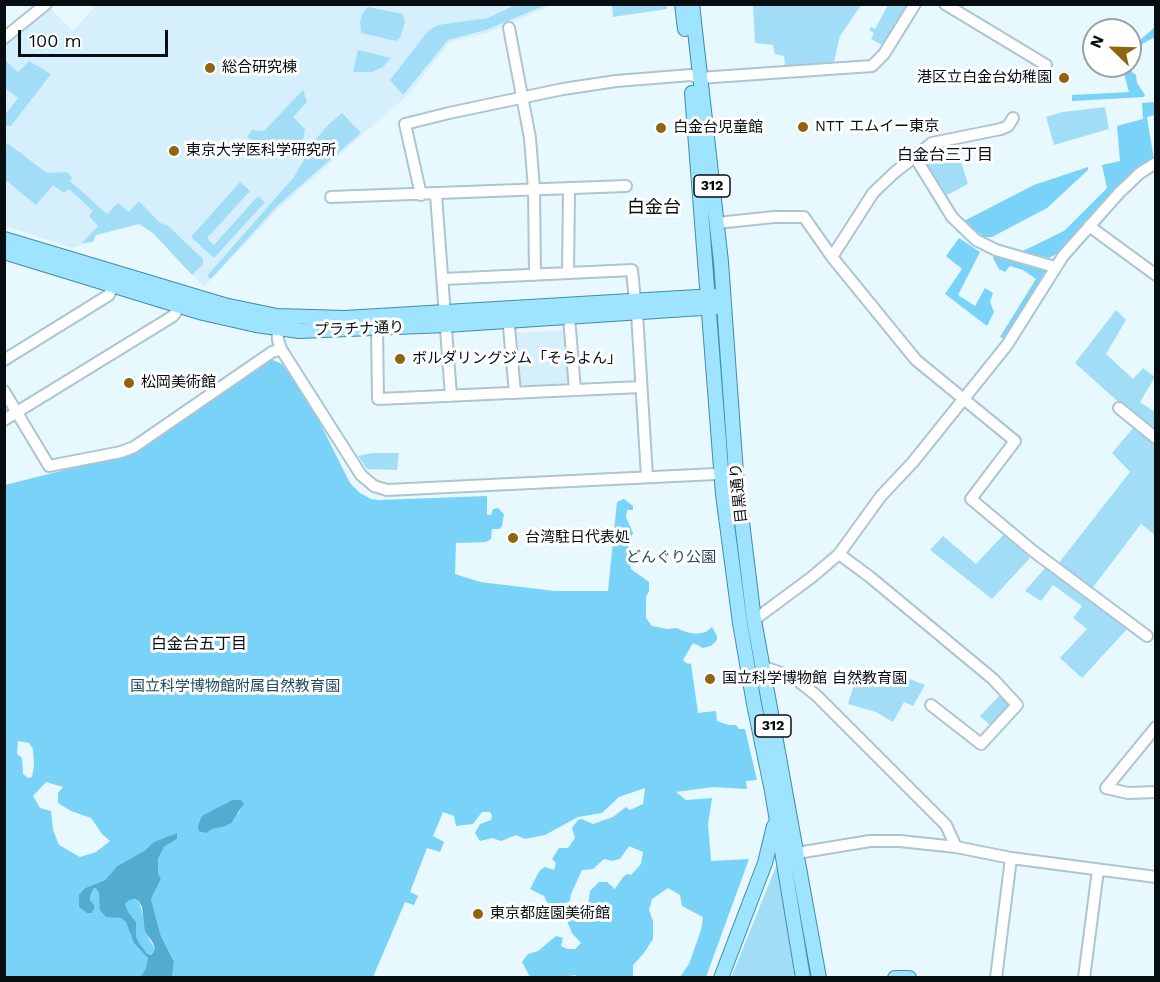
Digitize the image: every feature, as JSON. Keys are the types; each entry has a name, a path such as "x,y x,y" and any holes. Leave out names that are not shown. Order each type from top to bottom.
{"main road":[{"name":"目黒通り","path":"682,4 717,223 736,473 754,620 819,978"},
{"name":"目黒通り","path":"692,4 707,302 721,475 740,623 772,791 803,978"},
{"name":"プラチナ通り","path":"4,239 184,300 240,322 277,322 321,318 446,318 722,300"},
{"name":"プラチナ通り","path":"4,252 112,286 184,300"},
{"name":"プラチナ通り","path":"508,315 569,317 636,307"},
{"name":"プラチナ通り","path":"277,322 321,331 377,328 446,318"},
{"name":"目黒通り","path":"721,978 771,843 775,820 772,791"},
{"path":"895,978 909,978"}],"street":[{"path":"4,38 45,4"},
{"path":"421,195 405,124 449,112 616,81 872,66 884,54 915,4"},
{"path":"945,4 1046,65"},
{"path":"508,28 530,138 534,189 535,275"},
{"path":"832,257 873,194 932,143 1001,129 1008,126 1013,118"},
{"path":"915,157 952,217 976,240 996,250 1054,267"},
{"path":"754,620 839,554 881,496 913,462 1007,345 1054,267 1089,226 1140,173 1155,163"},
{"path":"331,197 436,195 626,186"},
{"path":"568,273 567,218 569,192 572,188"},
{"path":"436,195 451,396"},
{"path":"717,223 774,217 804,217 832,257 916,360 1015,441 971,499 1033,550 1147,636"},
{"path":"1089,226 1155,275"},
{"path":"443,279 632,270 647,477"},
{"path":"4,360 109,295 112,286"},
{"path":"4,420 165,321 184,300"},
{"path":"508,315 514,393"},
{"path":"569,317 575,390"},
{"path":"277,322 281,349 362,475 374,486 387,490 736,473"},
{"path":"377,328 378,399 641,387"},
{"path":"4,391 49,466 121,452 134,447 272,352 281,349"},
{"path":"1119,408 1155,438"},
{"path":"839,554 993,679 1017,705 981,744 931,705"},
{"path":"761,666 793,677 816,694 946,825 956,847"},
{"path":"1155,728 1106,788 1128,793 1155,792"},
{"path":"797,854 870,841 900,841 956,847 1011,858 1155,877"},
{"path":"996,978 1011,858"},
{"path":"1084,978 1098,870"}],"shaded area":[{"path":"753,4 861,5 840,36 834,62 785,67 784,56 775,54 773,45 755,43"},
{"name":"東京大学医科学研究所","path":"96,5 552,5 487,33 450,42 409,94 278,209 204,287 153,233 139,224 96,235 93,242 73,248 5,226 5,41 48,6 73,31"},
{"path":"515,5 546,5 486,30 448,40 403,95 390,80 428,31 438,25 488,18"},
{"path":"612,5 667,5 667,9 613,17"},
{"path":"888,5 910,5 886,47 871,39 874,33 869,30 871,27 875,29"},
{"path":"368,7 403,14 405,22 400,38 396,41 361,33 362,14"},
{"path":"358,50 391,58 383,67 372,72 353,72"},
{"path":"5,60 18,72 29,61 51,74 11,126 5,125 5,115 18,98 5,88"},
{"path":"303,90 307,102 293,117 305,129 299,150 292,154 260,142 256,143 247,137 252,130 264,131"},
{"path":"1105,107 1109,129 1054,145 1046,117 1063,112"},
{"path":"342,113 361,133 277,206 211,279 207,276 294,177 316,139"},
{"path":"955,142 968,184 945,196 925,162 926,155 936,146"},
{"path":"7,143 47,173 67,172 72,178 70,181 107,214 118,203 129,212 139,201 160,223 167,225 203,259 203,264 192,275 153,233 139,224 96,235 93,242 82,243 98,226 89,216 93,211 69,189 64,193 53,185 36,205 7,181 5,183"},
{"path":"240,182 250,191 207,238 214,245 258,196 265,202 214,258 191,237"},
{"path":"1116,310 1126,320 1106,354 1133,379 1143,368 1155,377 1140,402 1155,412 1155,425 1151,431 1075,363"},
{"path":"568,330 570,387 521,389 517,386 513,333"},
{"path":"1134,427 1155,445 1155,535 1141,524 1091,590 1058,564 1130,472 1112,453"},
{"path":"372,453 399,453 397,470 367,469 358,456"},
{"path":"1005,533 1030,558 992,599 930,550 943,536 976,564"},
{"path":"1045,568 1127,629 1082,678 1060,658 1087,629 1073,618 1082,606 1053,585 1041,601 1025,591"},
{"path":"895,673 925,685 913,706 904,702 893,722 876,712 848,704 856,678 869,682"},
{"path":"1001,694 1013,706 992,727 980,716"},
{"path":"232,800 241,800 244,804 231,823 206,833 199,831 198,826 202,816"},
{"path":"177,833 177,839 164,847 158,859 158,873 161,879 151,899 161,936 174,961 172,977 140,977 145,970 148,958 134,943 126,922 121,918 106,917 100,910 97,889 94,888 91,895 90,900 95,906 92,913 87,913 79,907 79,895 85,888 105,880 117,866 144,851 154,842","holes":["129,900 139,901 145,931 155,949 151,955 147,954 139,943 136,937 136,922 125,904"]},
{"path":"781,854 797,974 787,978 731,978"}],"green space":[{"path":"1155,27 1155,37 1142,44 1142,38"},
{"path":"1125,78 1136,78 1145,95 1144,97 1072,101 1072,95 1129,92"},
{"path":"1155,102 1155,115 1147,117 1154,160 1060,252 1049,258 1023,251 1064,231 1107,188 1102,165 1120,161 1117,126 1143,119 1142,103"},
{"path":"1088,167 1088,170 1047,208 992,237 984,237 964,221 1034,185"},
{"path":"959,238 980,252 958,295 975,306 985,288 993,293 990,302 994,312 987,326 945,294 962,269 946,256"},
{"path":"996,252 1049,268 1006,340 1000,337 1036,279 1023,270 1010,266 1005,272 999,269 993,258"},
{"name":"国立科学博物館附属自然教育園","path":"268,358 282,364 314,411 350,483 360,493 371,499 379,500 487,496 487,515 491,515 493,509 498,508 504,514 502,526 499,529 492,529 491,539 486,542 456,543 455,574 480,582 555,591 608,591 617,502 624,499 633,506 633,510 627,510 626,517 633,533 629,541 628,556 631,569 649,582 646,618 652,626 676,628 696,634 706,632 712,627 717,640 711,646 703,648 693,643 683,660 691,664 698,713 716,711 717,721 745,729 757,780 746,781 747,789 713,787 676,792 686,800 712,798 708,824 711,861 749,859 706,977 680,977 689,964 703,917 682,906 680,895 668,888 652,899 649,910 653,921 653,939 633,965 633,977 577,978 575,975 530,977 522,962 528,954 538,951 556,936 563,938 561,946 575,949 581,943 572,933 567,921 570,914 576,908 588,907 590,891 599,882 607,882 615,889 623,877 627,874 631,875 641,864 643,852 629,846 620,859 612,861 604,859 593,869 582,870 570,901 554,907 547,902 544,896 530,889 540,870 545,867 554,870 556,863 552,859 559,848 568,848 575,838 572,828 578,820 582,819 593,824 613,817 626,807 630,810 643,804 645,788 619,797 602,813 578,817 545,835 525,839 516,835 501,841 492,838 480,841 475,833 480,824 491,820 490,812 482,812 473,824 456,826 454,816 443,812 433,836 444,842 440,852 427,848 410,892 418,896 414,905 405,902 373,977 172,977 174,960 161,936 151,899 161,879 158,873 158,859 164,847 177,839 154,842 144,851 117,866 105,880 85,888 79,907 87,913 92,913 95,906 90,900 94,888 139,901 149,939 155,949 148,958 145,970 140,977 5,978 5,485 132,453","holes":["18,741 29,743 33,749 32,777 28,778 23,774 22,758 17,754","46,782 63,787 58,793 58,803 71,811 91,818 110,841 96,852 80,857 59,845 53,830 51,811 40,808 33,796","232,800 241,800 243,804 239,813 223,827 212,829 224,804"]}],"place":[{"name":"総合研究棟","path":"210,68"},
{"name":"港区立白金台幼稚園","path":"1064,78"},
{"name":"NTT エムイー東京","path":"803,127"},
{"name":"白金台児童館","path":"661,128"},
{"name":"東京大学医科学研究所","path":"174,151"},
{"name":"ボルダリングジム「そらよん」","path":"400,359"},
{"name":"松岡美術館","path":"129,383"},
{"name":"台湾駐日代表処","path":"513,538"},
{"name":"国立科学博物館 自然教育園","path":"710,679"},
{"name":"東京都庭園美術館","path":"478,914"}],"district":[{"name":"白金台三丁目","path":"945,155"},
{"name":"白金台","path":"654,208"},
{"name":"白金台五丁目","path":"199,644"}],"park label":[{"name":"どんぐり公園","path":"671,558"}]}
